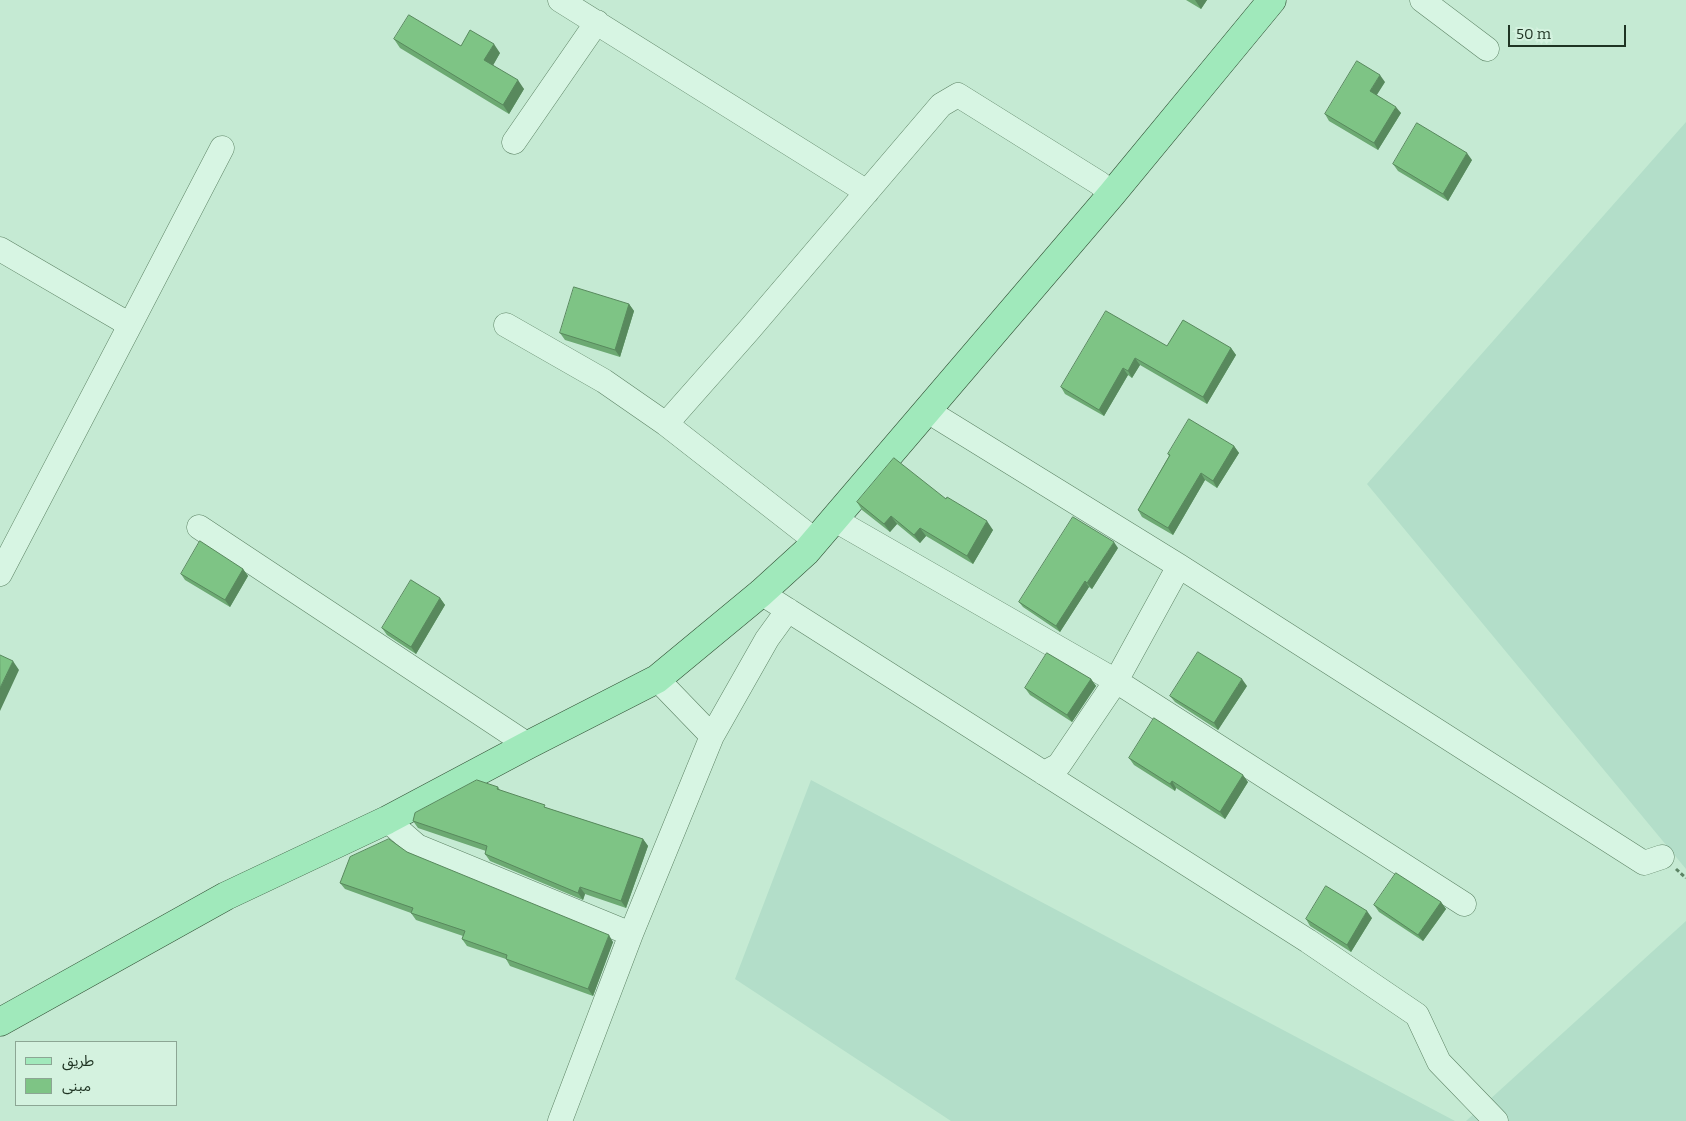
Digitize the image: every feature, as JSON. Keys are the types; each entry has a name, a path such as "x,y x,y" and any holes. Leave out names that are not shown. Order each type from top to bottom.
{"main road":[{"path":"0,1022 226,896 387,820 528,744 657,679 761,593 816,541 1112,194 1272,0"}],"street":[{"path":"560,0 867,192"},
{"path":"1422,0 1487,49"},
{"path":"514,142 597,22"},
{"path":"666,424 749,330 941,104 958,96 1098,183 1112,194"},
{"path":"0,574 222,148"},
{"path":"0,249 125,322 129,327"},
{"path":"506,324 604,381 666,424 816,541"},
{"path":"926,410 1179,566 1644,864 1662,857"},
{"path":"835,520 1116,681 1464,904"},
{"path":"199,527 528,744"},
{"path":"1044,773 1059,765 1116,681 1179,566"},
{"path":"761,593 1308,941 1416,1016 1439,1062 1496,1121"},
{"path":"560,1121 631,934 712,736 767,639 788,610"},
{"path":"657,679 712,736"},
{"path":"387,820 417,846 631,934"}],"green space":[{"path":"1686,122 1686,869 1367,484"},
{"path":"811,780 1455,1121 951,1121 735,979"},
{"path":"1686,921 1686,1121 1466,1121"}],"building":[{"path":"409,15 461,46 470,30 494,44 484,60 518,80 503,105 394,39"},
{"path":"1357,61 1380,75 1370,91 1396,107 1374,143 1325,114"},
{"path":"1417,123 1467,153 1443,194 1393,164"},
{"path":"574,287 629,304 615,350 560,333"},
{"path":"1106,311 1167,346 1183,320 1231,348 1203,397 1135,358 1128,371 1123,368 1099,410 1061,387"},
{"path":"1189,419 1234,446 1213,481 1201,473 1168,528 1138,510"},
{"path":"894,458 946,499 947,497 987,521 967,556 920,528 914,535 891,516 884,524 857,502"},
{"path":"1073,517 1114,542 1087,583 1085,581 1056,626 1019,602"},
{"path":"200,541 243,569 225,600 181,574"},
{"path":"411,580 440,598 411,647 382,628"},
{"path":"1198,652 1242,679 1214,723 1170,696"},
{"path":"1047,653 1091,679 1067,715 1025,688"},
{"path":"0,655 13,661 0,688"},
{"path":"1154,718 1243,775 1220,812 1172,781 1170,784 1129,758"},
{"path":"477,780 498,787 497,789 545,805 544,807 643,839 621,901 580,887 578,893 485,854 487,846 413,821 415,813"},
{"path":"389,839 407,852 609,935 588,989 506,959 507,955 462,939 465,931 411,913 413,908 340,883 350,857"},
{"path":"1396,873 1441,902 1418,935 1374,905"},
{"path":"1326,886 1367,911 1347,945 1306,919"}]}
